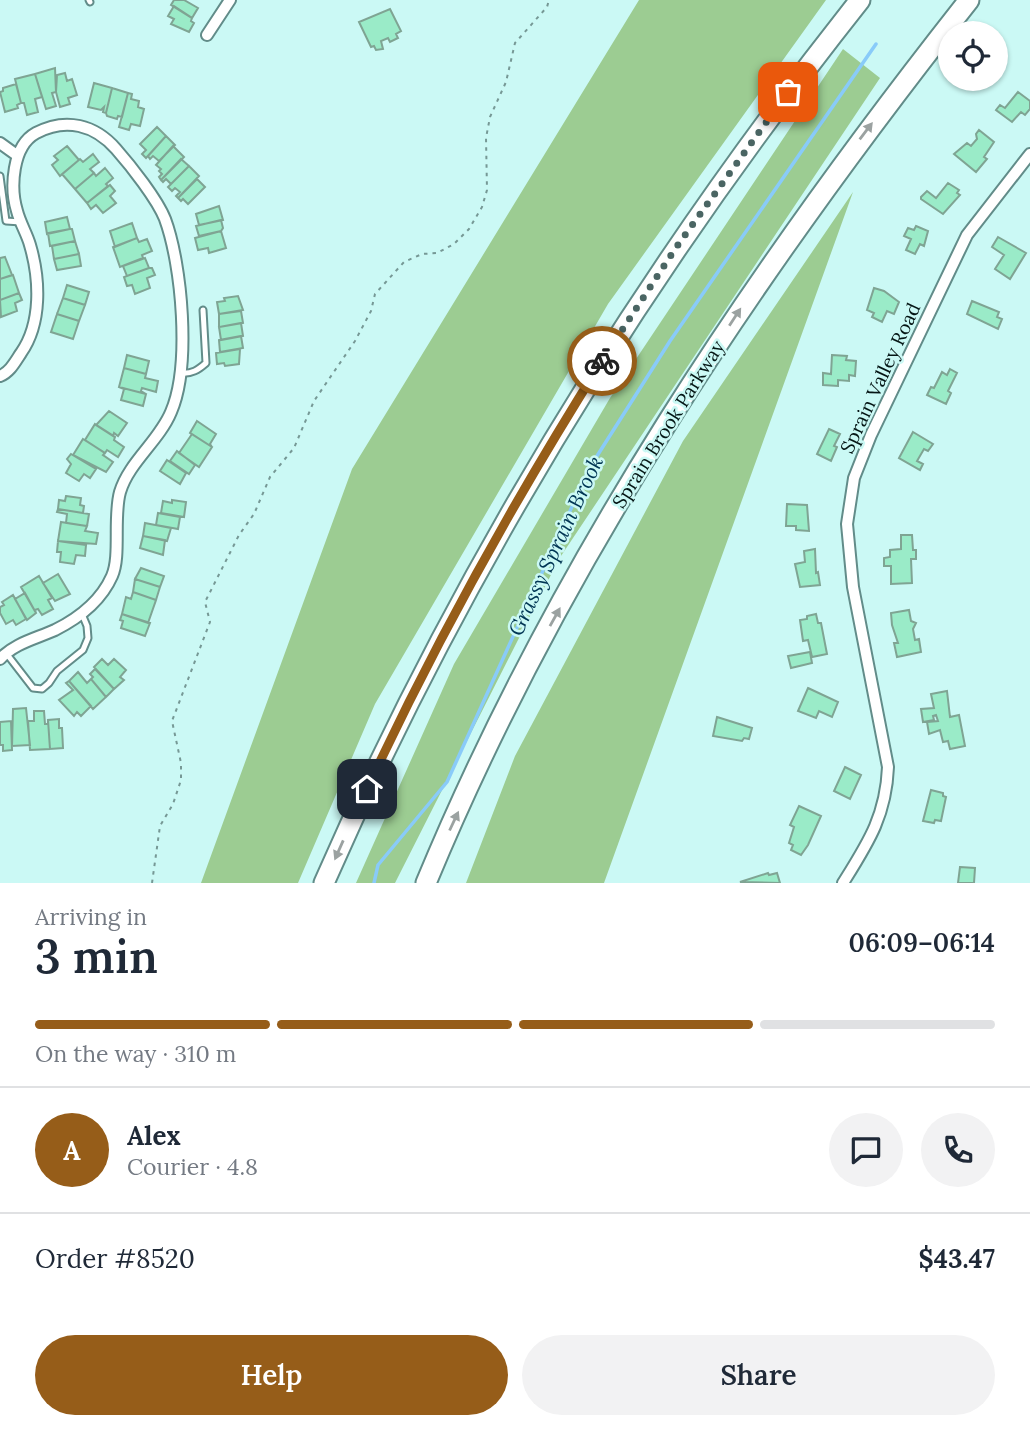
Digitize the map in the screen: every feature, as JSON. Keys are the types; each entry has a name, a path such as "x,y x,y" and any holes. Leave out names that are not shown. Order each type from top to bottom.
{"highway":[{"path":"324,883 372,777 436,649 556,435 632,314 719,186 860,0"},
{"name":"Sprain Brook Parkway","path":"426,883 478,768 530,663 586,560 666,425 750,295 810,209 863,135 969,0"}],"street":[{"path":"207,34 230,0"},
{"path":"0,376 7,373 32,333 36,299 30,246 14,198 18,156 26,141 36,133 65,125 85,127 105,136 135,172 164,216 174,251 183,327 175,403 160,433 129,474 120,491 116,519 115,569 92,606 56,629 14,646 3,656"},
{"path":"0,143 18,156"},
{"name":"Sprain Valley Road","path":"843,883 878,821 887,793 888,767 853,587 847,524 854,478 871,435 967,235 1030,154"},
{"path":"0,366 15,361"}],"lane":[{"path":"0,176 6,220 21,222"},
{"path":"179,372 198,370 206,363 203,310"},
{"path":"3,656 33,688 42,689 57,671 83,650 88,638 82,614"}],"path":[{"path":"152,883 160,826 173,804 181,780 181,763 172,721 209,622 205,602 239,535 254,514 270,477 295,448 314,401 355,341 371,311 375,294 404,262 422,254 437,253 454,244 469,229 482,207 487,190 486,138 490,117 506,82 515,43 534,24 549,0"}],"green space":[{"path":"639,0 826,0 608,304 375,704 298,883 201,883 352,469"},
{"path":"843,49 880,78 559,559 395,883 356,883 454,664 610,398"},
{"path":"853,192 604,883 466,883 515,756 683,441"}],"building":[{"path":"174,0 184,0 198,8 192,18 171,5"},
{"path":"174,6 192,18 194,23 189,32 171,24 174,19 168,16"},
{"path":"390,9 401,31 396,34 398,38 390,42 388,38 381,41 383,49 376,50 374,46 371,47 359,22"},
{"path":"55,68 56,92 52,93 56,106 46,109 35,74"},
{"path":"65,73 67,81 72,79 77,95 68,98 70,104 60,107 56,92 57,75"},
{"path":"35,74 42,97 35,99 38,112 27,115 15,79"},
{"path":"94,83 112,88 106,113 103,112 104,107 101,110 88,107"},
{"path":"16,84 21,103 17,105 18,108 5,112 0,92 3,88"},
{"path":"112,88 128,93 122,117 118,116 117,119 107,116 106,113"},
{"path":"1018,92 1030,101 1030,109 1025,115 1021,112 1012,122 996,110 1000,105 1005,108"},
{"path":"128,93 132,94 131,99 139,101 138,107 144,109 140,126 131,124 129,130 119,127"},
{"path":"157,127 166,136 146,158 142,154 146,150 140,144"},
{"path":"979,130 994,142 984,157 987,159 976,172 954,154 967,143 971,146 977,139"},
{"path":"166,136 175,145 159,161 153,156 150,159 148,156"},
{"path":"67,146 79,160 60,176 52,165 58,160 54,156"},
{"path":"173,146 184,157 161,180 161,169 156,165"},
{"path":"93,154 99,162 90,169 94,173 75,189 62,174 80,159 83,162"},
{"path":"181,159 189,166 171,184 166,179 163,182 161,180"},
{"path":"189,166 199,176 178,198 176,196 180,192 175,188 172,191 168,187"},
{"path":"105,168 113,178 106,184 108,186 87,203 75,189 94,173 96,176"},
{"path":"197,179 205,187 188,204 183,199 181,201 178,198"},
{"path":"948,183 959,190 957,193 960,195 943,214 921,197 927,191 936,198"},
{"path":"110,185 115,191 110,196 116,203 103,213 96,205 91,209 87,203"},
{"path":"219,206 223,220 199,225 196,214"},
{"path":"67,217 70,229 47,234 45,222"},
{"path":"221,220 221,231 199,236 196,226"},
{"path":"132,223 137,238 115,247 110,231"},
{"path":"916,226 928,231 924,246 920,244 915,254 906,250 911,239 904,236 908,228 914,230"},
{"path":"72,229 75,241 50,246 48,233"},
{"path":"221,231 226,248 209,253 208,248 198,250 195,238"},
{"path":"998,237 1026,253 1010,279 995,269 1004,255 992,247"},
{"path":"137,238 139,242 147,239 152,251 142,255 143,258 120,267 113,247"},
{"path":"75,241 79,254 54,259 52,246"},
{"path":"79,254 81,266 57,270 54,259"},
{"path":"5,257 12,275 0,279 0,258"},
{"path":"145,258 149,268 127,276 123,266"},
{"path":"152,268 155,275 147,278 150,288 135,294 132,285 127,286 124,277"},
{"path":"13,275 19,293 0,300 0,279"},
{"path":"67,285 89,292 85,305 63,298"},
{"path":"874,288 884,291 899,302 894,314 887,311 882,322 872,317 874,313 867,310"},
{"path":"19,293 22,300 15,303 17,311 1,317 0,300"},
{"path":"238,296 243,310 219,314 217,302"},
{"path":"63,298 85,305 79,321 57,314"},
{"path":"972,301 999,312 997,317 1002,319 998,329 967,314"},
{"path":"241,311 243,323 219,327 219,314"},
{"path":"57,314 79,321 73,339 51,332"},
{"path":"241,323 243,336 221,340 219,327"},
{"path":"241,336 243,348 220,352 219,340"},
{"path":"240,349 239,364 217,364 216,353"},
{"path":"127,355 149,361 146,374 124,368"},
{"path":"832,355 847,356 846,360 856,361 855,376 849,375 849,381 838,380 838,386 823,385 823,373 831,374"},
{"path":"124,368 146,374 145,378 158,381 156,392 142,388 141,391 146,394 119,387"},
{"path":"950,369 957,373 948,391 951,393 946,404 927,395 942,372 947,375"},
{"path":"119,387 146,394 143,406 121,400 124,389"},
{"path":"109,411 127,423 118,436 114,433 113,436 96,425"},
{"path":"197,421 216,434 210,444 212,447 190,433"},
{"path":"95,424 115,437 114,440 124,447 118,457 107,450 105,453 85,440"},
{"path":"829,429 840,434 831,461 817,454"},
{"path":"913,432 933,444 928,451 924,449 917,461 923,464 920,470 899,458"},
{"path":"192,434 212,447 199,467 179,453"},
{"path":"83,439 105,453 103,455 113,462 106,472 73,455"},
{"path":"177,451 195,465 189,474 170,461"},
{"path":"71,454 96,469 90,478 84,474 79,481 66,473 71,464 67,459"},
{"path":"167,460 186,473 180,484 160,471"},
{"path":"66,496 81,498 83,513 58,509 59,500 65,501"},
{"path":"172,500 186,502 184,517 161,513 163,501 172,503"},
{"path":"787,504 807,505 809,531 796,530 796,526 786,526"},
{"path":"58,509 89,514 87,526 66,523 67,514 57,512"},
{"path":"158,513 180,517 178,529 156,525"},
{"path":"61,522 87,526 85,531 98,533 96,544 58,541"},
{"path":"145,523 171,528 167,541 143,536"},
{"path":"901,535 912,535 913,550 916,550 916,559 911,559 912,583 891,584 891,566 884,566 884,558 890,557 890,550 901,549"},
{"path":"143,536 165,540 163,555 140,548"},
{"path":"58,541 86,545 85,556 76,555 74,564 60,562"},
{"path":"815,549 816,573 818,572 820,585 800,587 795,564 805,562 804,551"},
{"path":"141,568 164,576 160,587 135,579"},
{"path":"58,574 70,594 55,601 43,583"},
{"path":"39,576 52,598 48,600 53,609 42,615 38,609 35,610 36,613 21,587"},
{"path":"135,579 160,587 156,600 133,592"},
{"path":"133,592 156,600 148,623 122,614 126,597 131,599"},
{"path":"25,593 36,613 27,620 15,599"},
{"path":"13,595 26,619 16,625 13,620 6,624 0,613 0,607 4,605 2,602"},
{"path":"909,610 911,621 916,623 913,629 915,640 919,639 921,652 897,657 894,643 898,643 891,613"},
{"path":"122,614 150,623 145,636 121,628"},
{"path":"816,614 818,623 821,623 827,654 812,657 808,640 803,641 800,620"},
{"path":"810,652 812,663 791,668 788,656"},
{"path":"102,659 108,665 114,659 126,670 120,677 124,680 114,689 94,667"},
{"path":"95,669 114,689 106,697 91,679 93,677 90,674"},
{"path":"78,672 87,683 91,679 106,697 93,709 69,681"},
{"path":"69,681 91,706 81,716 77,712 74,716 59,700 73,690 66,683"},
{"path":"808,688 838,702 832,717 819,711 816,718 798,711"},
{"path":"947,691 950,717 959,715 965,746 950,749 948,741 943,742 940,730 929,734 927,722 938,721 936,715 933,716 934,720 923,722 921,709 934,708 931,694"},
{"path":"26,708 30,745 12,746 13,709"},
{"path":"34,711 44,711 45,724 48,724 48,720 50,749 30,750 28,721 34,721"},
{"path":"717,717 752,728 749,739 744,738 742,741 713,736"},
{"path":"59,719 63,748 50,749 48,720"},
{"path":"11,721 12,750 3,751 3,745 0,745 0,722"},
{"path":"845,767 861,775 850,799 834,791"},
{"path":"931,790 943,793 946,797 941,821 935,820 934,823 923,821"},
{"path":"799,806 821,816 801,855 791,850 793,845 789,843 794,827 790,825"},
{"path":"960,867 975,868 974,883 958,883"},
{"path":"768,873 777,873 780,883 740,882"}],"waterway":[{"name":"Grassy Sprain Brook","path":"374,883 378,865 447,782 590,467 670,341 876,44"}],"way so far":[{"path":"602,361 675,249 788,92"}],"route":[{"path":"367,789 418,684 482,564 602,361"}]}
